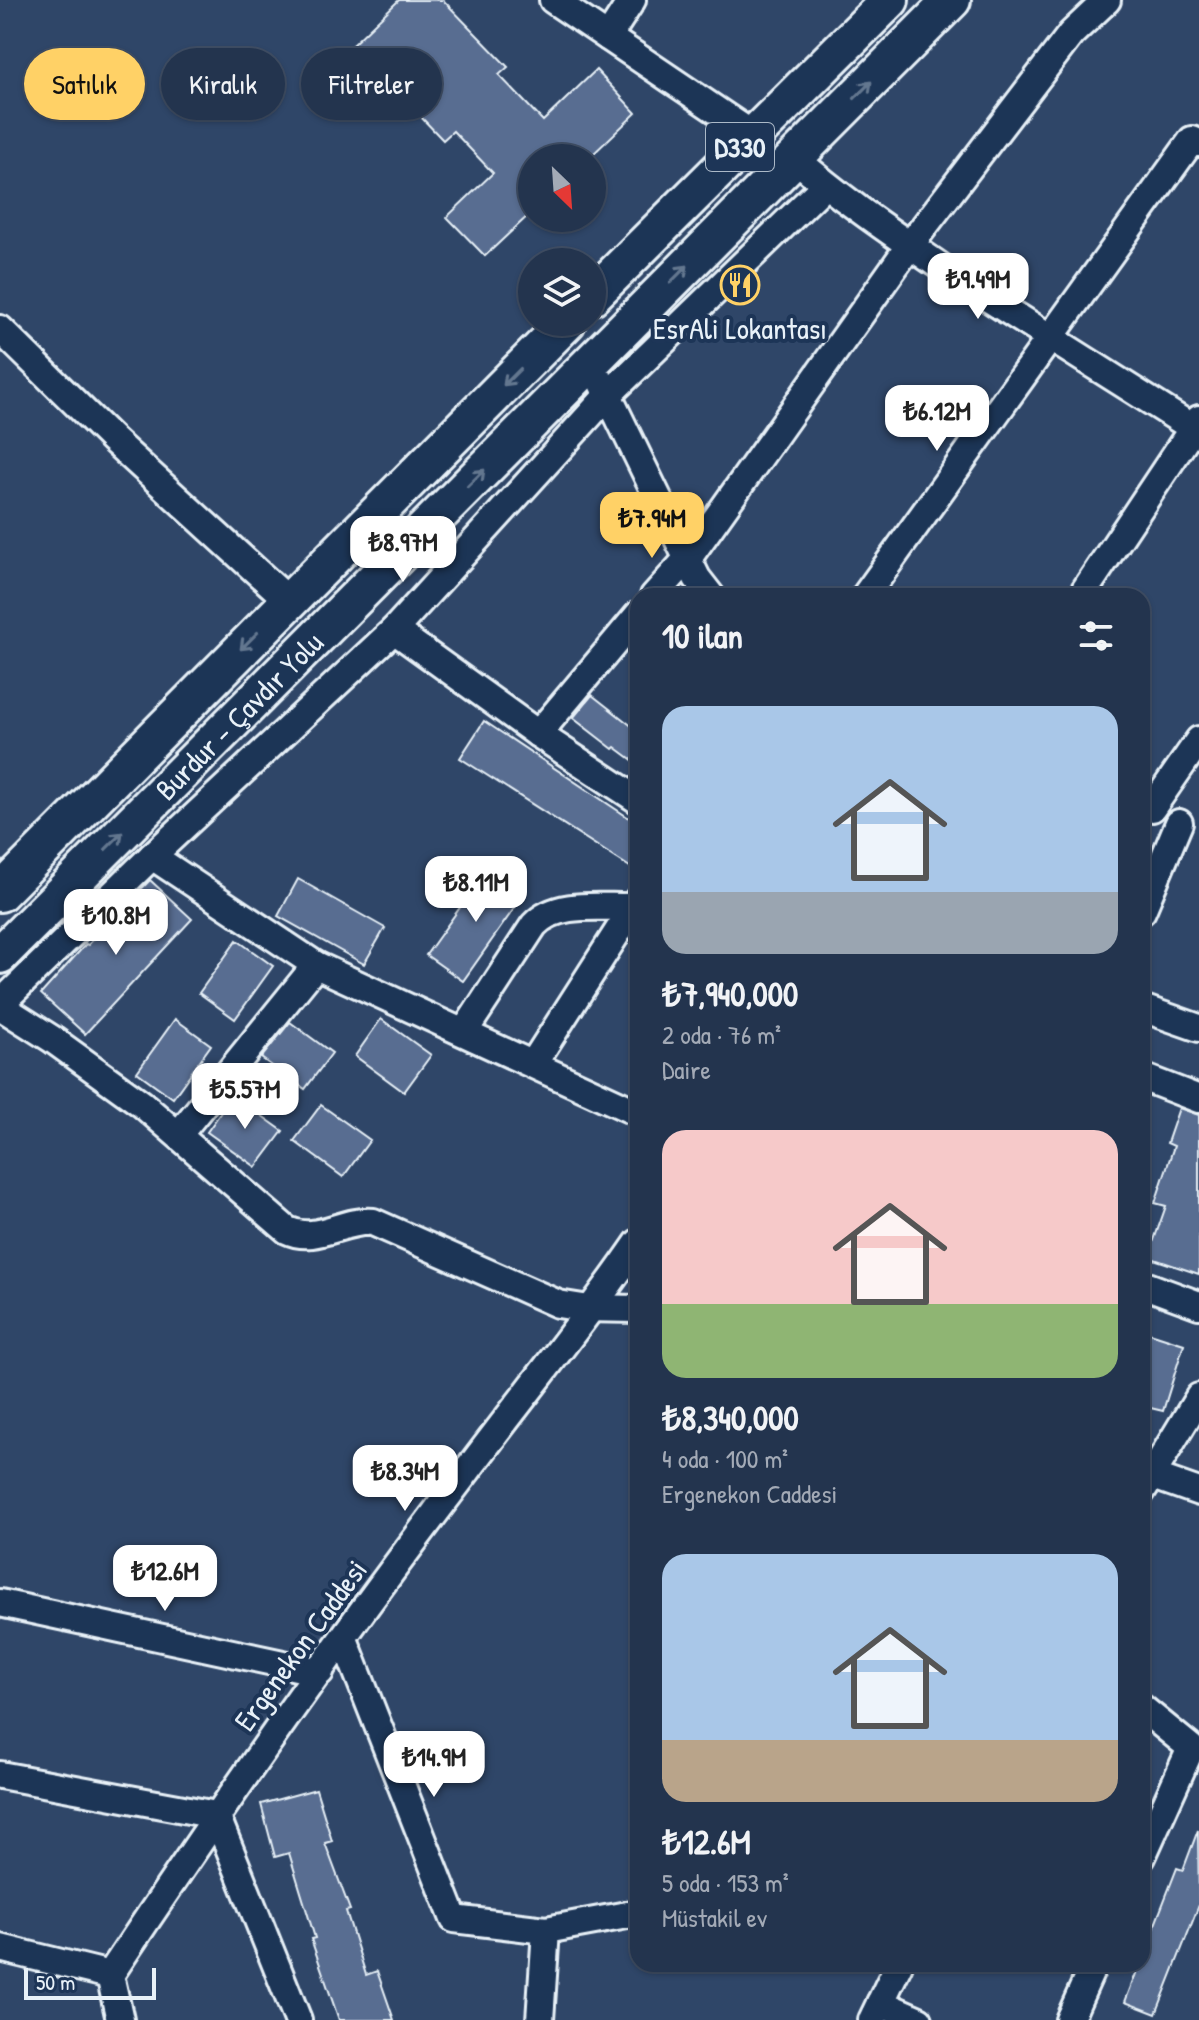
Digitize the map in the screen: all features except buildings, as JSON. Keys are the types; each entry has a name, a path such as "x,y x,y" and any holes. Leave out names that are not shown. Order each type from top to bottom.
{"highway":[{"name":"D330","path":"606,282 890,0"},
{"name":"Burdur - Çavdır Yolu","path":"0,955 952,0"},
{"name":"Burdur - Çavdır Yolu","path":"0,893 553,336"}],"street":[{"path":"553,0 753,135"},
{"path":"608,37 632,0"},
{"path":"661,588 689,557 910,245 1071,34 1107,0"},
{"path":"871,588 1192,140 1199,143"},
{"path":"795,158 825,185 1049,339 1197,426 1086,588"},
{"path":"630,1309 572,1307 545,1299 381,1223 356,1222 310,1235 294,1233 281,1226 179,1134 104,1076 0,1005 152,856 394,630 608,395 825,185"},
{"path":"0,329 113,440 289,601"},
{"path":"592,362 697,578 705,588"},
{"path":"538,734 630,625"},
{"path":"394,630 538,734 630,795"},
{"path":"1150,802 1199,740"},
{"path":"1150,808 1189,829 1150,897"},
{"path":"152,856 316,965 630,1109"},
{"path":"464,1032 534,925 545,915 557,910 630,904"},
{"path":"533,1064 630,913"},
{"path":"179,1134 316,965"},
{"path":"1150,1011 1199,1028"},
{"path":"1150,1080 1199,1099"},
{"name":"Ergenekon Caddesi","path":"110,1975 216,1815 466,1472 594,1308 630,1255"},
{"path":"1150,1287 1199,1305"},
{"path":"1150,1471 1199,1397"},
{"path":"1150,1480 1199,1492"},
{"path":"0,1603 320,1672"},
{"path":"344,1639 454,1919 546,1930 630,1914"},
{"path":"1150,1714 1195,1750 1150,1841"},
{"path":"0,1775 216,1815 298,2020"},
{"path":"540,2020 546,1930"},
{"path":"0,1948 110,1975 120,2020"},
{"path":"895,1972 876,2012 919,2020"},
{"path":"1069,2020 1090,1972"}],"place":[{"name":"EsrAli Lokantası","path":"740,285"}]}
